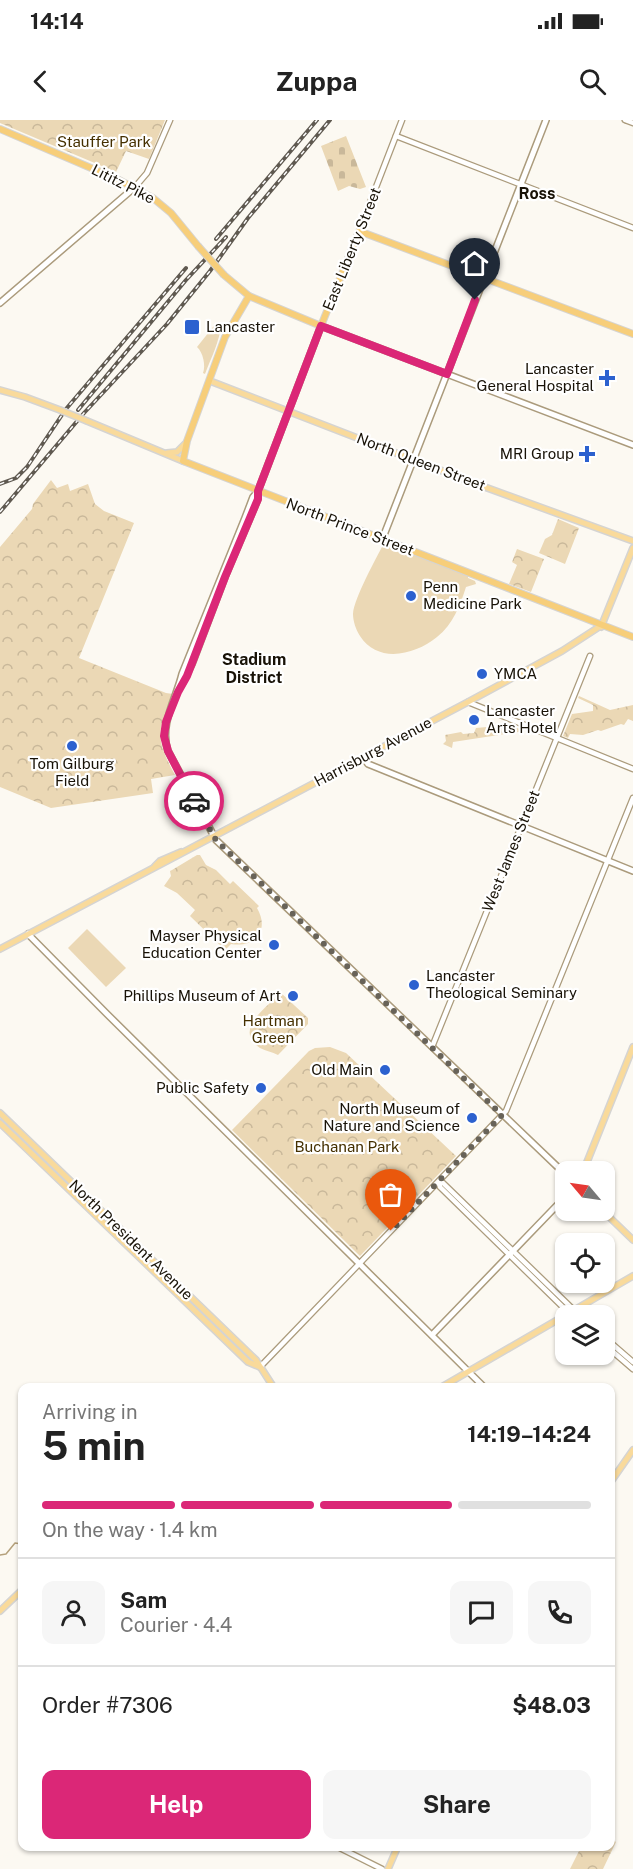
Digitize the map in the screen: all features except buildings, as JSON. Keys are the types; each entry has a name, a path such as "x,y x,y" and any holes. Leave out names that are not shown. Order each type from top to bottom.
{"highway":[{"name":"Lititz Pike","path":"0,129 135,187 153,198 171,213 234,285 249,296 321,326"},
{"path":"359,231 633,334"},
{"name":"East Liberty Street","path":"321,326 359,231"},
{"path":"183,461 187,441 225,337 249,296"},
{"name":"North Prince Street","path":"183,461 633,638"}],"main road":[{"path":"382,540 546,120"},
{"path":"0,303 135,187"},
{"path":"321,326 633,445"},
{"name":"East Liberty Street","path":"321,326 258,491 249,507 182,674 164,730 165,743 212,836 555,1165"},
{"name":"North Queen Street","path":"210,381 633,541"},
{"name":"North Prince Street","path":"0,390 60,410 183,461"},
{"path":"167,453 177,452 187,441"},
{"path":"602,625 633,548"},
{"name":"Harrisburg Avenue","path":"0,949 160,861 183,852 468,702 562,651 602,625"},
{"path":"363,757 373,766 633,871"},
{"path":"28,934 479,1383"},
{"path":"587,1161 633,1047"},
{"name":"North President Avenue","path":"0,1113 256,1360 271,1383"},
{"name":"North President Avenue","path":"0,1123 248,1362 260,1368"},
{"path":"432,1335 555,1207"},
{"path":"613,1221 633,1240"},
{"path":"585,1305 633,1276"},
{"path":"448,1383 555,1322"},
{"path":"615,1476 633,1450"},
{"path":"0,1611 18,1595"},
{"path":"388,1869 396,1851"}],"street":[{"path":"135,187 147,172 170,120"},
{"name":"East Liberty Street","path":"359,231 402,120"},
{"path":"625,120 633,123"},
{"path":"396,136 633,228"},
{"name":"West James Street","path":"432,1047 590,656"},
{"path":"468,702 633,769"},
{"path":"260,1368 506,1111 633,798"},
{"path":"438,1182 443,1183 564,1305"},
{"path":"615,1346 633,1362"},
{"path":"615,1353 633,1369"},
{"path":"346,1851 382,1869"}],"green space":[{"name":"Stauffer Park","path":"0,120 165,120 149,159 126,151 116,172 0,123"},
{"path":"346,136 366,187 360,189 349,186 338,191 321,146"},
{"path":"217,322 221,324 219,337 205,374 203,373 202,356 197,347"},
{"path":"51,480 57,488 68,484 70,491 88,484 95,504 104,511 134,523 79,658 173,694 160,735 164,752 175,775 151,779 153,793 51,808 0,787 0,547 32,509 33,504"},
{"path":"558,519 579,528 565,564 539,553 545,539 552,535"},
{"name":"Penn Medicine Park","path":"384,543 468,576 476,584 466,587 455,614 443,632 418,648 397,654 386,653 368,645 357,631 353,614 357,598"},
{"path":"517,549 544,559 531,592 509,584 517,565 512,562"},
{"path":"579,696 610,710 633,705 633,721 628,719 624,725 583,735 570,734 568,738 563,736 572,714 593,711 593,705 578,698"},
{"path":"509,725 525,731 453,742 452,748 443,744 446,741 445,735 461,732 463,734 474,733 476,728"},
{"path":"200,855 206,865 216,870 230,884 233,881 259,906 257,908 261,916 261,930 253,940 240,945 231,944 225,950 190,916 195,910 177,893 164,886 171,876 170,871"},
{"path":"87,929 126,968 106,987 68,948"},
{"name":"Hartman Green","path":"281,993 308,1018 308,1024 278,1055 260,1048 252,1041 250,1034 251,1026 261,1011"},
{"name":"Buchanan Park","path":"330,1047 346,1053 456,1156 360,1256 232,1130 309,1051 315,1048"},
{"path":"579,1851 612,1851 603,1869 570,1869"}],"waterway":[{"path":"0,1555 6,1554 15,1543 18,1543"}],"railway":[{"path":"216,239 317,120"},
{"path":"0,512 84,413 167,324 210,271 248,218 330,120"},
{"path":"78,410 186,280 226,237"},
{"path":"0,484 16,478 27,467 66,409 186,268"}],"way so far":[{"path":"194,801 212,836 502,1115 391,1231"}],"place":[{"name":"Lancaster","path":"192,327"},
{"name":"Lancaster General Hospital","path":"607,378"},
{"name":"MRI Group","path":"587,454"},
{"name":"Penn Medicine Park","path":"411,596"},
{"name":"YMCA","path":"482,674"},
{"name":"Lancaster Arts Hotel","path":"474,720"},
{"name":"Tom Gilburg Field","path":"72,746"},
{"name":"Mayser Physical Education Center","path":"274,945"},
{"name":"Lancaster Theological Seminary","path":"414,985"},
{"name":"Phillips Museum of Art","path":"293,996"},
{"name":"Old Main","path":"385,1070"},
{"name":"Public Safety","path":"261,1088"},
{"name":"North Museum of Nature and Science","path":"472,1118"}],"district":[{"name":"Ross","path":"537,193"},
{"name":"Stadium District","path":"254,668"}],"route":[{"path":"194,801 165,743 166,722 179,688 187,676 203,638 206,623 248,519 254,510 258,491 321,326 447,374 475,300"}]}
